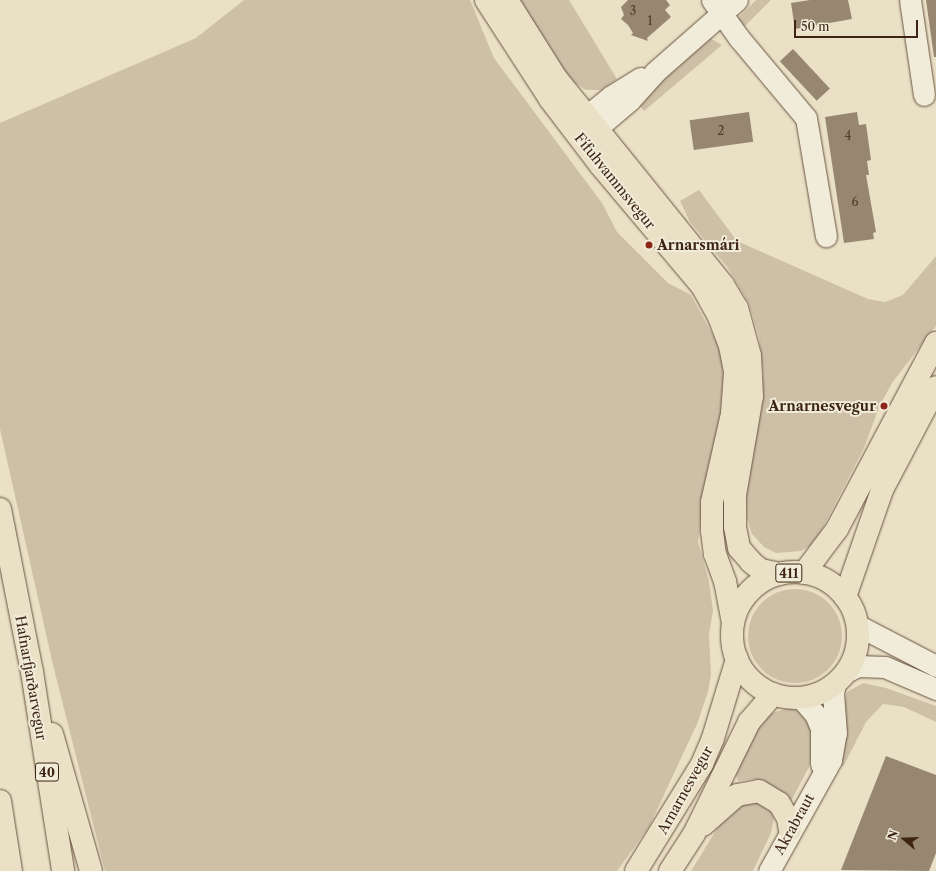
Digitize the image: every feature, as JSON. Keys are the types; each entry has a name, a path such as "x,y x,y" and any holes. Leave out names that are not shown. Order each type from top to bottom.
{"main road":[{"name":"Fífuhvammsvegur","path":"486,0 529,70 584,129 723,285 737,308 750,356 752,396 746,444 735,495 735,527 739,548 751,562 761,570 780,574"},
{"name":"Fífuhvammsvegur","path":"507,0 552,72 584,129 702,286 719,317 730,346 735,372 732,414 712,502 712,531 715,554 725,581 733,623"},
{"name":"411","path":"804,573 840,523 936,343"},
{"path":"845,597 882,490 936,387"},
{"name":"Hafnarfjarðarvegur","path":"0,509 32,672 63,871"},
{"name":"411","path":"804,573 827,581 845,597 857,626 854,657 841,678 819,694 801,698 773,694 758,686 745,674 737,659 732,641 733,623 739,606 750,592 764,581 780,574 804,573"},
{"name":"Arnarnesvegur","path":"636,871 702,764 713,738 737,659"},
{"path":"32,672 91,871"},
{"name":"Arnarnesvegur","path":"670,871 694,834 748,722 773,694"},
{"path":"694,834 737,795 754,790 770,795 779,803 788,818 790,830"},
{"path":"0,801 11,871"}],"street":[{"path":"584,129 630,100 717,7 737,0"},
{"path":"910,0 924,95"},
{"path":"717,7 806,118 826,236"},
{"path":"857,626 936,666"},
{"path":"841,678 858,666 885,666 936,689"},
{"name":"Akrabraut","path":"769,871 790,830 820,778 834,748 836,733 833,693 841,678"},
{"name":"Akrabraut","path":"801,698 815,714 821,728 820,778"}],"shaded area":[{"path":"244,0 470,0 494,58 602,203 617,232 668,283 691,295 722,352 728,394 703,506 698,542 709,581 713,611 709,634 711,674 708,692 697,724 649,827 617,871 105,871 53,665 0,429 0,123 196,38"},
{"path":"517,0 569,0 617,79 601,90 586,90 563,75"},
{"path":"756,0 771,0 743,28 738,20"},
{"path":"710,38 722,45 644,111 636,101 705,39"},
{"path":"699,190 737,241 868,299 885,302 903,295 936,256 936,326 892,383 880,405 864,448 820,533 810,546 801,551 776,553 764,547 752,534 747,519 746,490 762,401 763,370 759,337 749,304 728,268 690,222 680,201"},
{"path":"795,589 813,593 828,603 838,618 842,636 838,654 828,669 813,679 795,683 777,679 762,669 752,654 748,636 752,618 762,603 777,593"},
{"path":"863,683 886,688 936,706 936,722 904,707 883,704 866,722 843,767 839,762 844,704 847,692"},
{"path":"789,708 805,713 815,741 809,767 790,803 769,784 753,779 738,781 736,775 759,724 772,713"},
{"path":"752,797 770,808 774,818 771,833 753,871 691,871 726,814"}],"building":[{"path":"628,0 666,0 670,5 665,10 671,17 647,38 648,41 631,35 633,33 628,25 621,19 624,15 621,7"},
{"path":"810,0 848,0 852,19 795,29 791,3"},
{"path":"926,0 936,0 936,57 934,57"},
{"path":"793,49 830,88 817,101 780,61"},
{"path":"749,112 753,142 694,150 690,120"},
{"path":"857,112 859,125 866,124 871,160 867,161 869,175 866,175 876,232 873,233 874,239 844,243 825,117"},
{"path":"886,756 936,775 936,853 929,871 841,870"}],"place":[{"name":"Arnarsmári","path":"649,245"},
{"name":"Arnarnesvegur","path":"884,406"}]}
